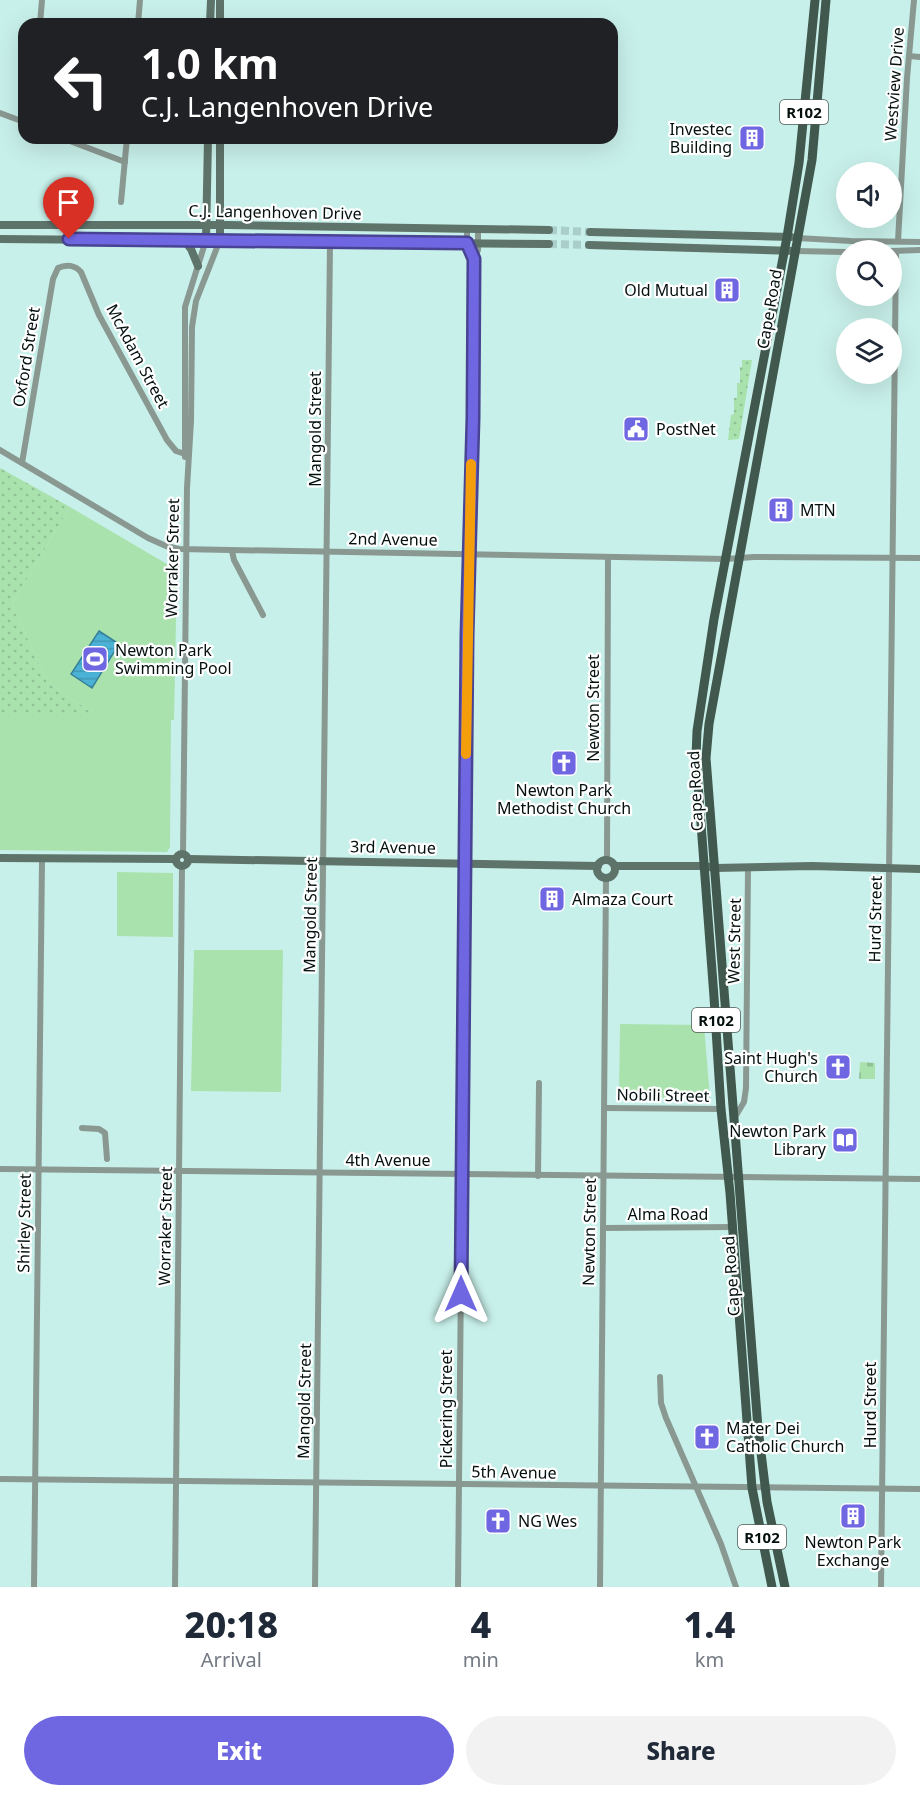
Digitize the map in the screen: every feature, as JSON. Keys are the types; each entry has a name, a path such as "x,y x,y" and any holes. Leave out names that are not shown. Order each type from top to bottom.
{"main road":[{"path":"210,18 211,0"},
{"path":"220,0 220,18"},
{"name":"Cape Road","path":"772,1587 752,1488 696,775 697,731 714,620 799,164 815,0"},
{"name":"Cape Road","path":"785,1587 764,1488 758,1428 707,778 707,747 709,724 814,147 826,0"},
{"path":"206,240 208,144"},
{"path":"220,144 220,240"},
{"name":"C.J. Langenhoven Drive","path":"0,225 549,230"},
{"path":"590,232 798,238"},
{"name":"C.J. Langenhoven Drive","path":"0,239 549,244"},
{"path":"184,240 191,249 198,266"},
{"path":"589,245 795,251"},
{"name":"3rd Avenue","path":"0,858 598,866"},
{"path":"610,860 615,866 614,874 606,878 599,874 598,866 601,861 610,860"},
{"path":"615,866 920,868"}],"street":[{"path":"40,18 42,0"},
{"path":"138,18 140,0"},
{"name":"Westview Drive","path":"898,240 914,0"},
{"path":"909,56 920,57"},
{"path":"0,113 18,120"},
{"path":"78,144 125,162"},
{"path":"121,201 126,144"},
{"name":"Pickering Street","path":"467,229 467,243 474,259"},
{"name":"Pickering Street","path":"458,1587 468,553 473,418 474,259 478,243 478,229"},
{"path":"798,238 836,240"},
{"name":"Worraker Street","path":"175,1587 187,478 184,314 206,240"},
{"name":"Worraker Street","path":"186,455 194,307 220,240"},
{"path":"902,241 920,242"},
{"name":"Mangold Street","path":"315,1587 330,243"},
{"path":"902,251 920,250"},
{"path":"795,251 836,252"},
{"name":"McAdam Street","path":"70,266 81,272 99,315 167,440 176,450 186,455"},
{"name":"Oxford Street","path":"22,463 53,279 58,268 70,266"},
{"name":"Hurd Street","path":"881,1587 893,557 893,306"},
{"name":"2nd Avenue","path":"0,450 148,538 166,546 186,549 726,559 920,558"},
{"path":"232,551 234,560 263,615"},
{"name":"Newton Street","path":"607,859 608,556"},
{"name":"Shirley Street","path":"34,1587 42,859"},
{"name":"West Street","path":"734,1120 744,1101 748,868"},
{"name":"Newton Street","path":"600,1587 606,878"},
{"path":"538,1176 539,1083"},
{"name":"Nobili Street","path":"605,1108 721,1109"},
{"path":"82,1128 99,1129 105,1133 107,1159"},
{"name":"4th Avenue","path":"0,1169 920,1179"},
{"name":"Alma Road","path":"603,1228 733,1227"},
{"path":"660,1377 661,1403 721,1544 736,1587"},
{"name":"5th Avenue","path":"0,1479 920,1489"}],"green space":[{"path":"742,360 752,360 739,439 728,440 731,415 734,414 734,398 737,398 737,383 740,383"},
{"path":"0,468 70,507 12,604 47,682 90,711 91,716 0,716"},
{"path":"70,507 177,570 174,720 171,720 170,847 167,852 0,850 0,716 91,716 90,711 47,682 12,604"},
{"path":"117,872 173,873 173,937 117,936"},
{"path":"194,950 283,950 281,1092 191,1091"},
{"path":"620,1024 704,1025 710,1098 619,1097"},
{"path":"860,1062 875,1063 875,1079 859,1079"}],"water":[{"name":"Newton Park Swimming Pool","path":"99,631 119,644 92,688 71,674"}],"tunnel":[{"path":"549,230 590,232"},
{"path":"549,244 589,245"}],"slow traffic":[{"path":"466,754 471,464"}],"place":[{"name":"Investec Building","path":"752,138"},
{"name":"Old Mutual","path":"727,290"},
{"name":"PostNet","path":"636,429"},
{"name":"MTN","path":"781,510"},
{"name":"Newton Park Swimming Pool","path":"95,659"},
{"name":"Newton Park Methodist Church","path":"564,763"},
{"name":"Almaza Court","path":"552,899"},
{"name":"Saint Hugh's Church","path":"838,1067"},
{"name":"Newton Park Library","path":"845,1140"},
{"name":"Mater Dei Catholic Church","path":"707,1437"},
{"name":"Newton Park Exchange","path":"853,1516"},
{"name":"NG Wes","path":"498,1521"}],"route":[{"path":"69,239 467,243 474,259 473,418 468,553 461,1294"}]}
